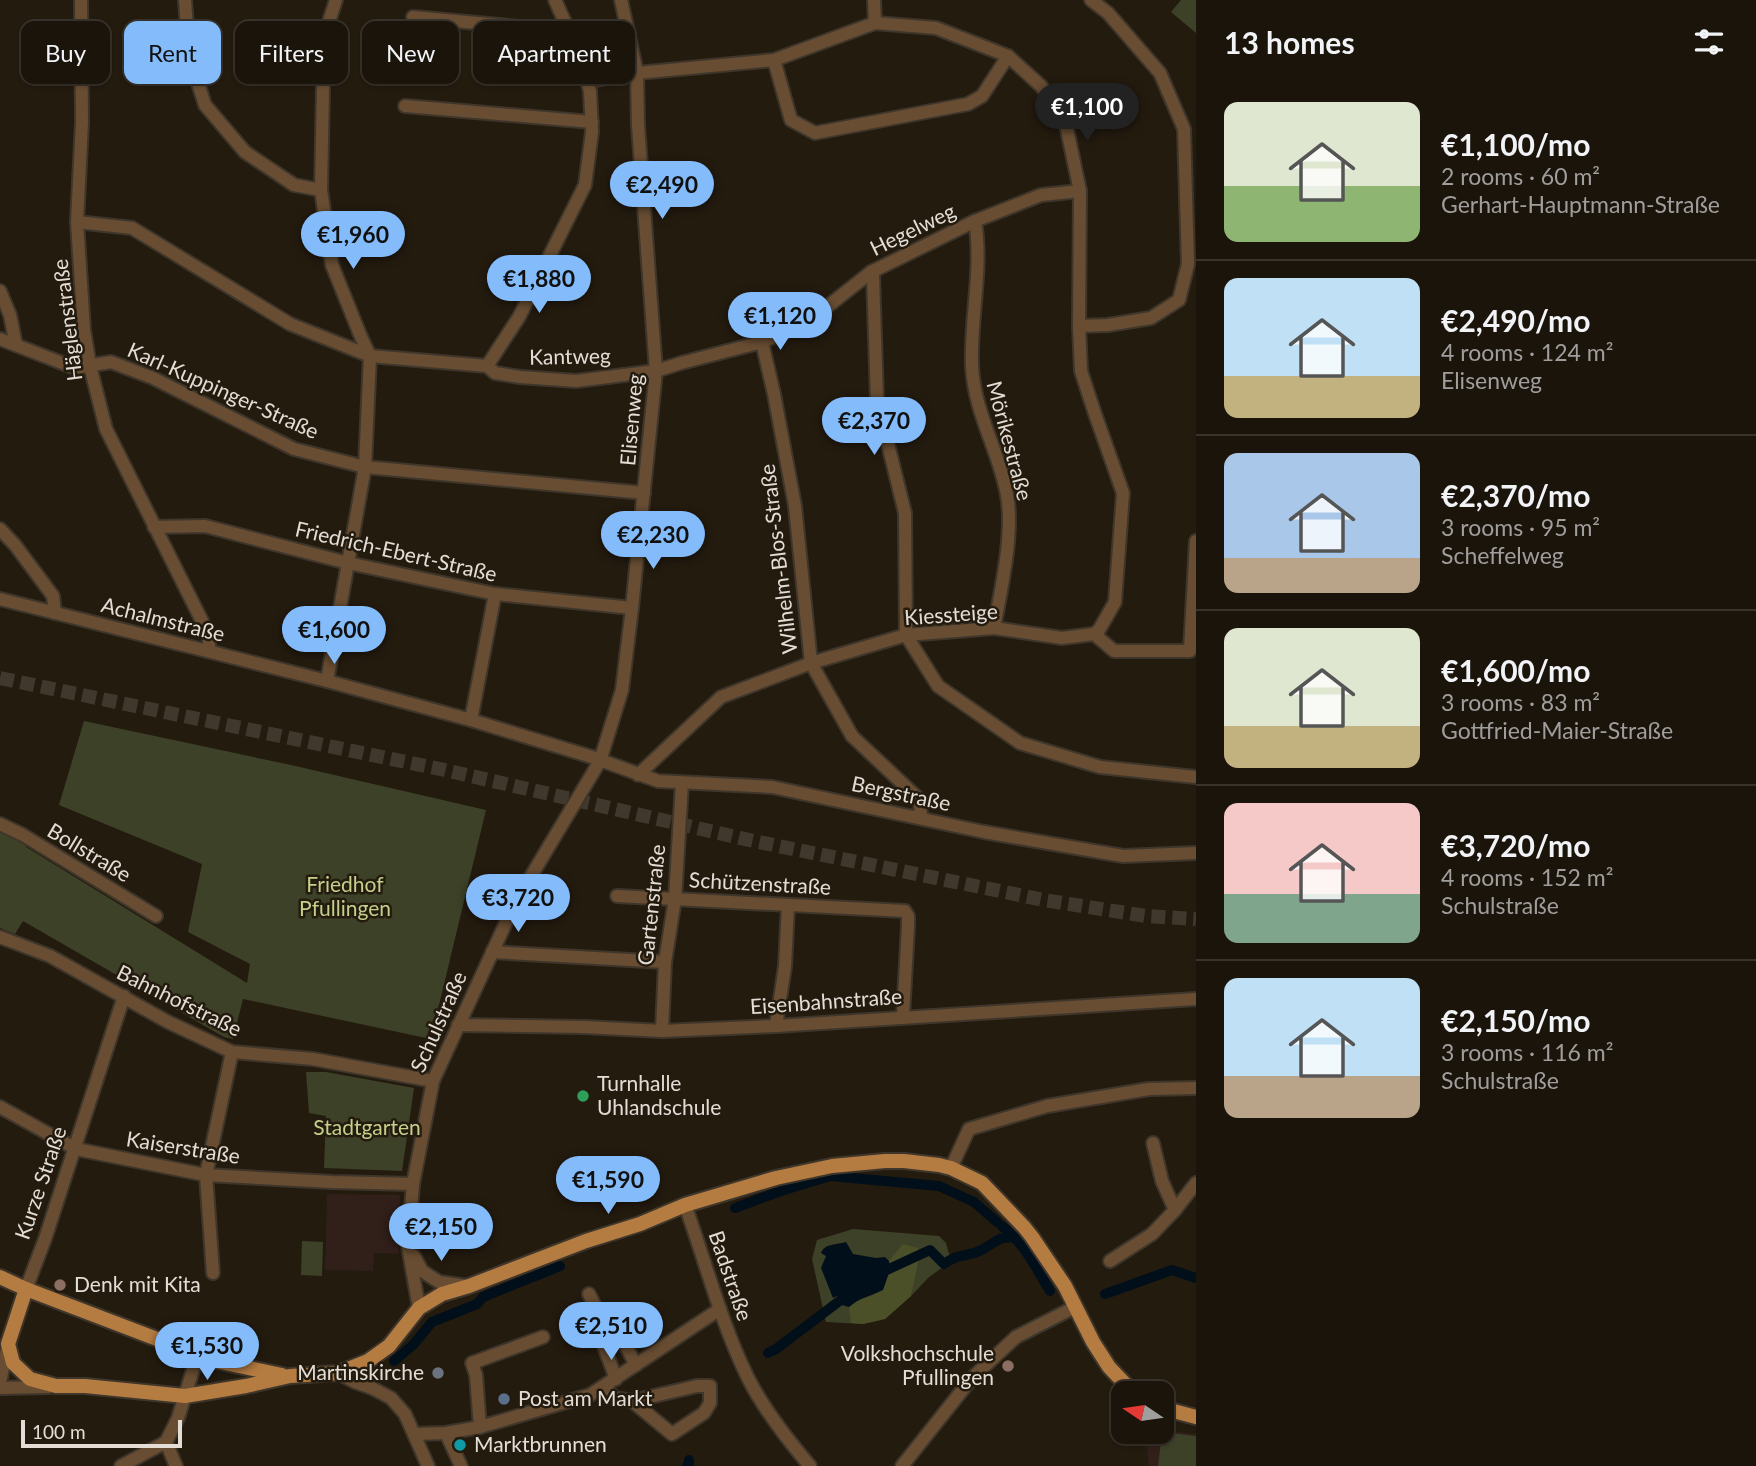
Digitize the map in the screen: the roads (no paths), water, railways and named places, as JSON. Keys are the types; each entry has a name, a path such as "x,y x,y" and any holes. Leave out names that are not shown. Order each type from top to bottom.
{"main road":[{"path":"8,1344 13,1363 30,1379 56,1387 85,1386 185,1396 290,1377 338,1373 368,1361 389,1346 419,1308 442,1294 640,1224 685,1205 776,1178 832,1166 886,1161 939,1165 951,1168 982,1184 1024,1227 1065,1286 1093,1342 1109,1367 1122,1381"},
{"path":"0,1277 197,1357 290,1377"},
{"name":"Kurze Straße","path":"8,1344 26,1289"},
{"path":"1174,1411 1196,1417"}],"street":[{"name":"Häglenstraße","path":"81,0 82,122 77,222 84,330 90,366 106,429 209,635 209,651"},
{"path":"186,0 189,55 205,104 245,152 295,185 321,190"},
{"path":"327,681 365,467 370,356 332,265 321,190 324,37 336,0"},
{"path":"555,0 564,21"},
{"name":"Elisenweg","path":"514,903 600,761 622,690 632,608 656,371 638,125 637,73 621,0"},
{"path":"874,0 875,23"},
{"path":"1079,326 1108,325 1151,317 1179,300 1188,264 1184,129 1160,73 1108,13 1091,0"},
{"path":"413,17 473,23"},
{"path":"637,73 774,60 875,23 936,28 1008,56 1041,86 1065,120 1080,191 1081,371 1123,493 1115,602 1094,634 1114,652 1190,650 1196,541"},
{"path":"774,60 791,120 815,133 968,104 982,96 1008,56"},
{"path":"487,366 519,317 584,185 592,122 588,84"},
{"path":"405,106 592,122"},
{"name":"Hegelweg","path":"656,371 762,342 808,322 871,271 975,221 1041,195 1080,191"},
{"name":"Mörikestraße","path":"975,221 977,256 973,380 1009,505 994,628"},
{"name":"Kantweg","path":"77,222 132,228 290,324 370,356 487,366 495,373 520,377 576,380 656,371"},
{"path":"871,271 877,400 905,513 906,635 937,685 1020,743 1100,767 1196,777"},
{"path":"0,291 10,315 16,345"},
{"name":"Karl-Kuppinger-Straße","path":"0,340 75,368 111,362 153,378 294,449 365,467 644,493"},
{"name":"Wilhelm-Blos-Straße","path":"762,342 795,506 811,663 852,736 920,800 921,818"},
{"name":"Friedrich-Ebert-Straße","path":"154,527 205,526 348,564 495,594 632,608"},
{"path":"0,529 53,596 55,613"},
{"path":"471,720 495,594"},
{"name":"Achalmstraße","path":"0,599 327,681 471,720 600,761"},
{"name":"Kiessteige","path":"638,775 721,697 811,663 906,635 994,628 1062,638 1094,634"},
{"name":"Bergstraße","path":"600,761 658,781 772,787 984,832 1123,856 1196,853"},
{"name":"Gartenstraße","path":"662,1031 665,962 676,899 682,783"},
{"name":"Bollstraße","path":"0,824 23,835 156,916"},
{"name":"Schützenstraße","path":"617,896 901,910 907,914 908,919 903,1017"},
{"name":"Schulstraße","path":"419,1308 408,1246 413,1184 433,1081 514,903"},
{"path":"776,1026 785,966 788,905"},
{"name":"Bahnhofstraße","path":"0,937 50,956 168,1022 232,1052 313,1059 433,1081"},
{"path":"492,952 665,962"},
{"name":"Kurze Straße","path":"26,1289 46,1239 124,996"},
{"name":"Eisenbahnstraße","path":"458,1025 662,1031 1196,999"},
{"path":"213,1273 206,1175 232,1052"},
{"path":"951,1168 969,1129 1047,1106 1149,1089 1196,1088"},
{"name":"Kaiserstraße","path":"0,1107 76,1149 206,1175 413,1184"},
{"path":"1153,1143 1161,1181 1175,1210"},
{"path":"1110,1261 1152,1234 1196,1184"},
{"name":"Badstraße","path":"685,1205 720,1309 748,1379 763,1405 810,1466"},
{"path":"408,1246 422,1271 439,1282 469,1286"},
{"path":"589,1294 602,1328 614,1398 632,1401 698,1386 710,1386 710,1403 704,1413 672,1434 632,1401"},
{"path":"902,1466 972,1378 1016,1337 1075,1307"},
{"path":"414,1434 446,1433 480,1427 590,1395 720,1309"},
{"path":"578,1340 613,1322 636,1365"},
{"path":"480,1427 476,1375 472,1363 542,1337"},
{"name":"Kurze Straße","path":"0,1382 8,1344"},
{"path":"121,1466 166,1442 178,1418 197,1357"},
{"path":"338,1373 391,1398 405,1414 428,1466"},
{"path":"0,1388 56,1387"},
{"path":"446,1433 461,1466"},
{"path":"166,1442 176,1466"}],"water":[{"path":"846,1242 853,1254 885,1257 889,1261 890,1270 883,1290 849,1307 842,1305 837,1296 833,1298 821,1268 826,1256 821,1253 823,1250 828,1246"}],"waterway":[{"path":"735,1208 830,1176 939,1186 974,1202 997,1222"},
{"path":"1002,1226 1023,1248 1050,1291"},
{"path":"878,1274 930,1250 944,1264 957,1257 977,1252 998,1240 1015,1237"},
{"path":"394,1361 413,1345 432,1322 477,1304 483,1297 560,1266"},
{"path":"1105,1294 1172,1270 1196,1278"},
{"path":"768,1353 850,1293"},
{"path":"687,1466 689,1460"}],"tunnel":[{"path":"0,678 445,770 749,840 1044,900 1146,916 1196,919"}],"place":[{"name":"Turnhalle Uhlandschule","path":"583,1096"},
{"name":"Denk mit Kita","path":"60,1285"},
{"name":"Volkshochschule Pfullingen","path":"1008,1366"},
{"name":"Martinskirche","path":"438,1373"},
{"name":"Post am Markt","path":"504,1399"},
{"name":"Marktbrunnen","path":"460,1445"}],"park label":[{"name":"Friedhof Pfullingen","path":"345,897"},
{"name":"Stadtgarten","path":"367,1128"}]}
